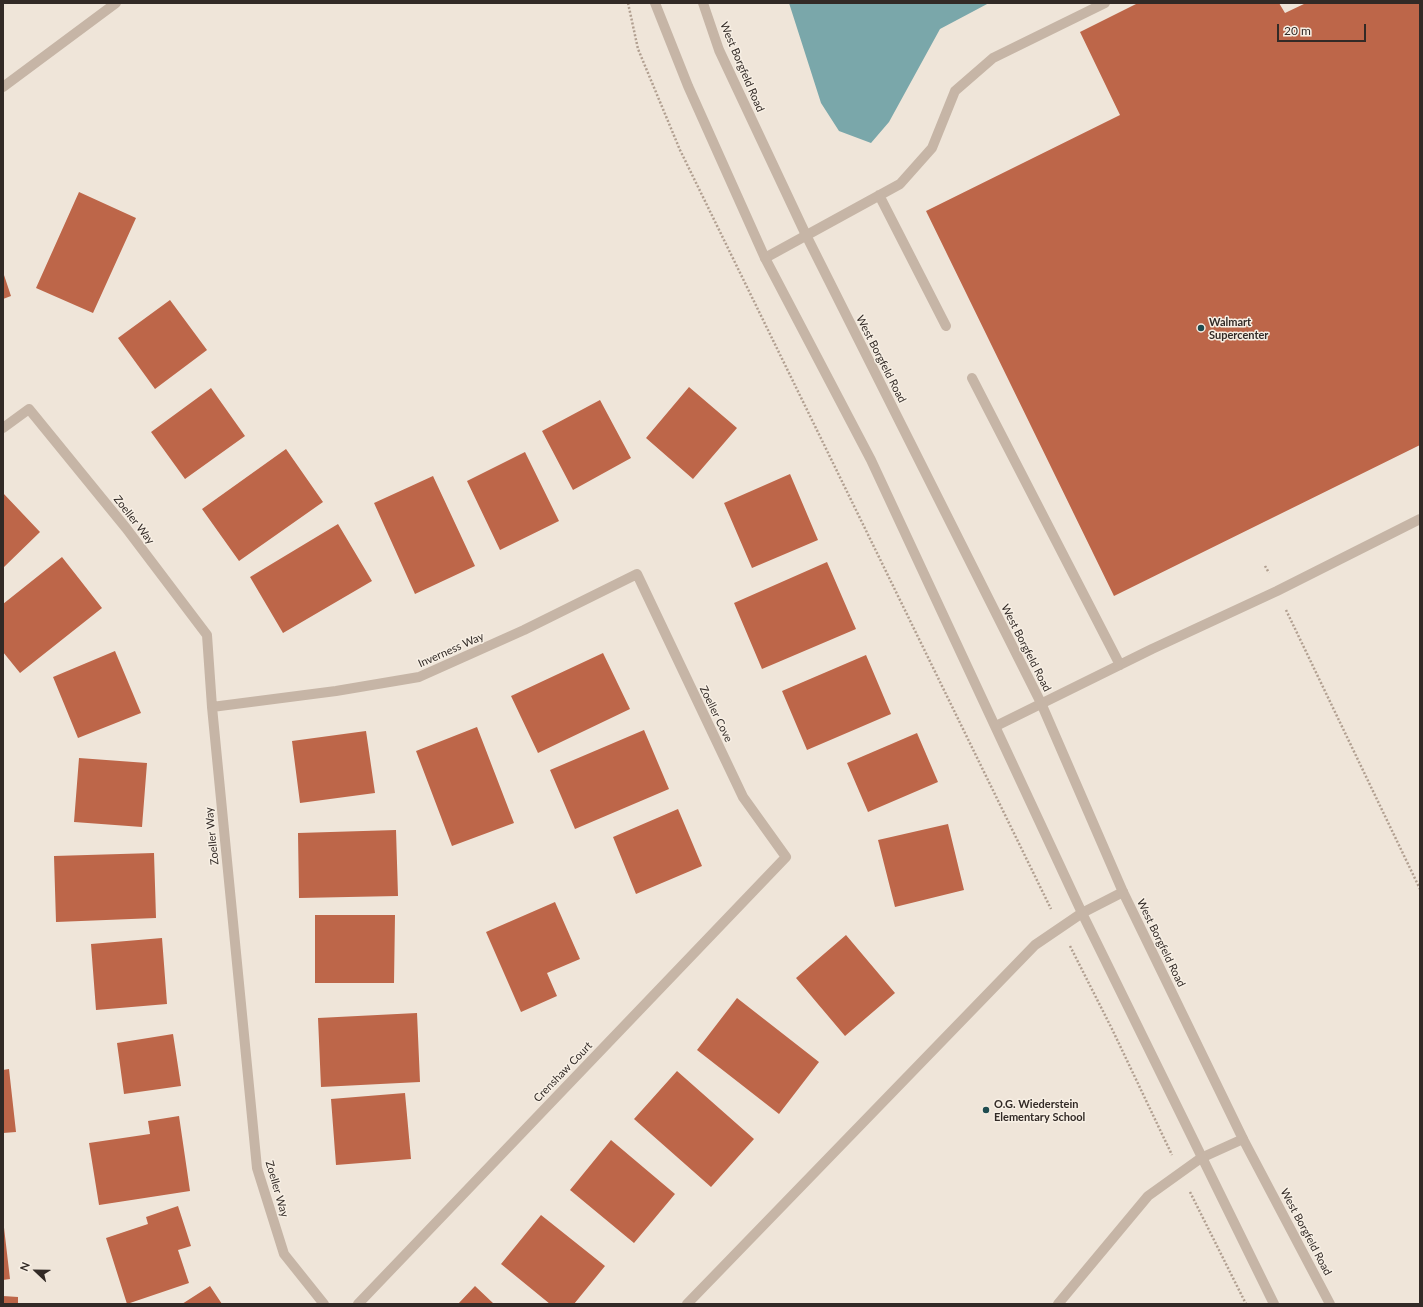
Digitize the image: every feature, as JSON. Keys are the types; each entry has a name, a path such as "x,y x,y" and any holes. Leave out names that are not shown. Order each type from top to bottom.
{"street":[{"path":"3,87 116,3"},
{"path":"655,3 688,86 765,258 871,460 1082,913 1274,1304"},
{"name":"West Borgfeld Road","path":"703,3 719,50 806,235 1040,703 1123,892 1243,1139 1330,1304"},
{"path":"765,258 900,184 932,148 955,91 993,58 1105,3"},
{"path":"879,195 946,326"},
{"path":"972,378 1120,665"},
{"name":"Zoeller Way","path":"3,428 29,409 126,528 207,635 212,707 257,1168 284,1254 324,1304"},
{"path":"996,726 1040,703 1277,591 1420,519"},
{"name":"Inverness Way","path":"212,707 336,691 419,677 524,630 638,574"},
{"name":"Zoeller Cove","path":"638,574 743,797 786,857"},
{"name":"Crenshaw Court","path":"358,1304 786,857"},
{"path":"687,1304 1035,945 1082,913 1123,892"},
{"path":"1058,1304 1148,1196 1201,1158 1243,1139"},
{"path":"1265,1285 1280,1304"}],"path":[{"path":"628,3 638,49 680,150 1060,928 1112,1029 1180,1172 1246,1304"},
{"path":"1265,566 1420,889"}],"water":[{"path":"789,3 989,3 940,29 889,122 871,143 839,131 821,103"}],"building":[{"name":"Walmart Supercenter","path":"1138,3 1279,3 1285,13 1306,3 1420,3 1420,445 1114,596 926,211 1120,115 1080,32"},
{"path":"79,192 136,218 93,313 36,288"},
{"path":"3,272 11,296 3,299"},
{"path":"170,300 207,350 155,389 118,338"},
{"path":"689,387 737,428 693,479 646,438"},
{"path":"211,388 245,436 185,479 151,432"},
{"path":"600,400 631,458 573,490 542,431"},
{"path":"286,449 323,502 239,561 202,509"},
{"path":"525,452 559,521 500,550 467,481"},
{"path":"790,474 818,540 752,568 724,503"},
{"path":"433,476 475,566 415,594 374,503"},
{"path":"3,493 40,532 3,568"},
{"path":"338,524 372,581 283,633 250,577"},
{"path":"62,557 102,608 20,673 3,652 3,604"},
{"path":"827,562 856,629 762,669 734,603"},
{"path":"115,651 141,713 78,738 53,677"},
{"path":"603,653 630,709 538,753 511,696"},
{"path":"866,655 891,714 807,750 782,691"},
{"path":"477,727 514,823 452,846 416,751"},
{"path":"644,730 669,789 575,829 550,770"},
{"path":"366,731 375,793 300,803 292,741"},
{"path":"917,733 938,782 868,812 847,763"},
{"path":"79,758 147,763 142,827 74,822"},
{"path":"678,809 702,866 636,894 613,837"},
{"path":"948,824 964,890 895,907 878,840"},
{"path":"396,830 398,896 299,898 298,833"},
{"path":"154,853 156,918 56,922 54,856"},
{"path":"555,902 580,959 547,973 557,996 521,1012 486,932"},
{"path":"315,915 395,915 394,983 315,983"},
{"path":"846,935 895,993 845,1036 796,978"},
{"path":"162,938 167,1004 96,1010 91,944"},
{"path":"737,998 819,1062 779,1114 697,1050"},
{"path":"417,1013 420,1082 321,1087 318,1018"},
{"path":"173,1034 181,1086 124,1094 117,1043"},
{"path":"9,1069 16,1132 3,1133 3,1070"},
{"path":"677,1071 754,1139 711,1187 634,1119"},
{"path":"405,1093 411,1159 336,1165 331,1099"},
{"path":"179,1116 190,1191 99,1205 89,1143 150,1134 148,1121"},
{"path":"611,1140 675,1194 634,1243 570,1190"},
{"path":"178,1206 191,1246 178,1250 189,1283 127,1304 106,1238 148,1224 146,1217"},
{"path":"541,1215 605,1266 574,1304 550,1304 501,1264"},
{"path":"3,1219 10,1279 3,1280"},
{"path":"210,1286 222,1304 182,1304"},
{"path":"475,1286 494,1304 458,1304"},
{"path":"3,1296 18,1297 18,1304 3,1304"}],"place":[{"name":"Walmart Supercenter","path":"1201,328"},
{"name":"O.G. Wiederstein Elementary School","path":"986,1110"}]}
